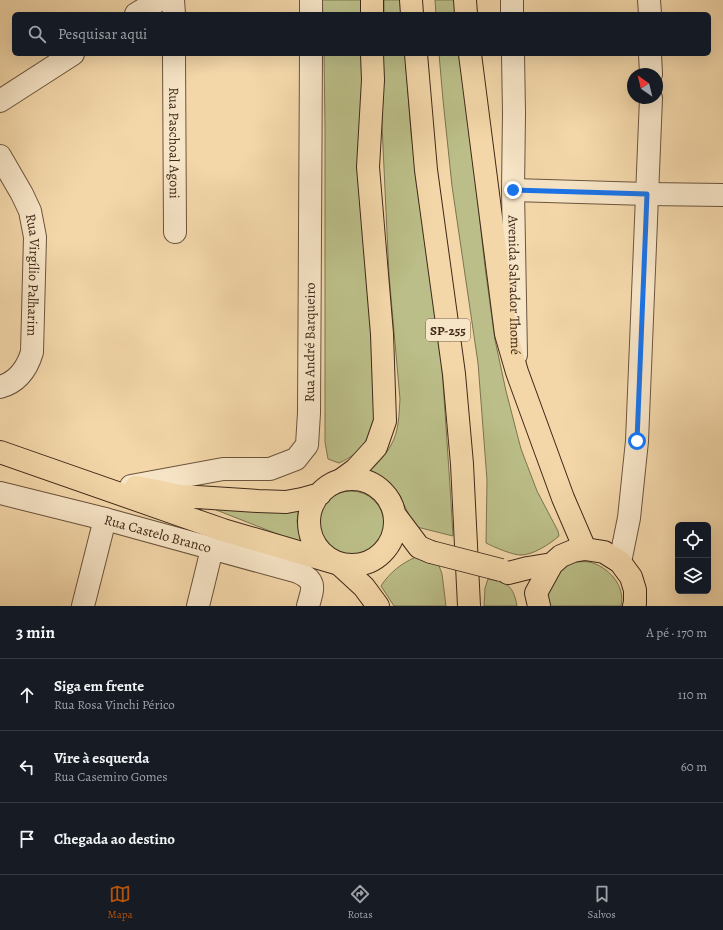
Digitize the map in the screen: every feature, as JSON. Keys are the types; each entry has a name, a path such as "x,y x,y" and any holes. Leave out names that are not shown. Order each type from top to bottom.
{"main road":[{"path":"372,0 372,12"},
{"path":"411,0 412,12"},
{"path":"465,0 466,12"},
{"path":"341,480 356,469 376,447 385,421 382,334 368,167 373,80 372,56"},
{"name":"SP-255","path":"416,56 426,170 454,374 462,464 469,606"},
{"path":"470,56 506,334 516,372 563,498 585,549"},
{"path":"0,440 131,486 181,496 286,502 302,500 320,494"},
{"path":"0,452 224,530 339,564 359,565 371,562 384,551 394,536 396,526 391,501 382,490 370,482 356,479 334,482 316,497 310,510 308,525 312,539 320,552 339,564 364,587 378,606"},
{"path":"395,515 425,549"},
{"path":"384,551 425,549 505,571 552,564"},
{"path":"505,571 537,600 552,564 561,556 573,551 585,549 604,552 620,562 631,577 635,590 634,606"}],"street":[{"path":"139,12 159,0"},
{"path":"174,0 174,12"},
{"path":"311,0 311,12"},
{"path":"512,0 512,12"},
{"path":"649,0 650,12"},
{"path":"0,101 70,56"},
{"name":"Rua Paschoal Agoni","path":"174,56 175,232"},
{"name":"Rua André Barqueiro","path":"131,486 223,469 270,469 296,459 307,445 309,405 311,56"},
{"name":"Avenida Salvador Thomé","path":"513,56 513,190 516,372"},
{"path":"650,56 651,68"},
{"path":"620,562 629,518 637,441 651,104"},
{"name":"Rua Virgílio Palharim","path":"0,156 30,211 34,237 32,352 29,362 21,374 13,382 0,387"},
{"path":"513,190 647,194 723,194"},
{"name":"Rua Castelo Branco","path":"0,493 105,519 298,572 305,575 312,583 308,606"},
{"path":"83,606 105,519"},
{"path":"198,606 212,549"}],"green space":[{"path":"322,0 365,0 364,12 323,12"},
{"path":"384,0 401,0 402,12 384,12"},
{"path":"435,0 454,0 456,12 436,12"},
{"path":"324,56 362,56 373,317 375,421 369,435 358,451 339,463 328,459 325,442"},
{"path":"382,56 405,56 411,133 441,353 453,536 417,527 399,494 388,482 374,473 369,472 384,456 394,440 398,423 400,399 389,275 382,125"},
{"path":"439,56 461,56 485,267 495,340 521,449 537,491 558,531 559,536 541,548 526,555 513,554 486,543 487,480 478,363 452,186"},
{"path":"351,491 364,494 374,501 381,511 384,524 381,537 374,547 364,554 351,557 338,554 328,547 321,537 318,524 321,511 328,501 338,494"},
{"path":"299,505 297,521 303,544 206,506"},
{"path":"416,557 438,563 442,574 446,606 394,606 381,586 388,576 397,568"},
{"path":"573,562 589,562 596,564 609,572 618,584 621,591 621,606 549,606 547,594 558,571"},
{"path":"488,579 508,586 514,593 517,606 484,606 485,588"}],"route":[{"path":"513,190 647,194 637,441"}]}
